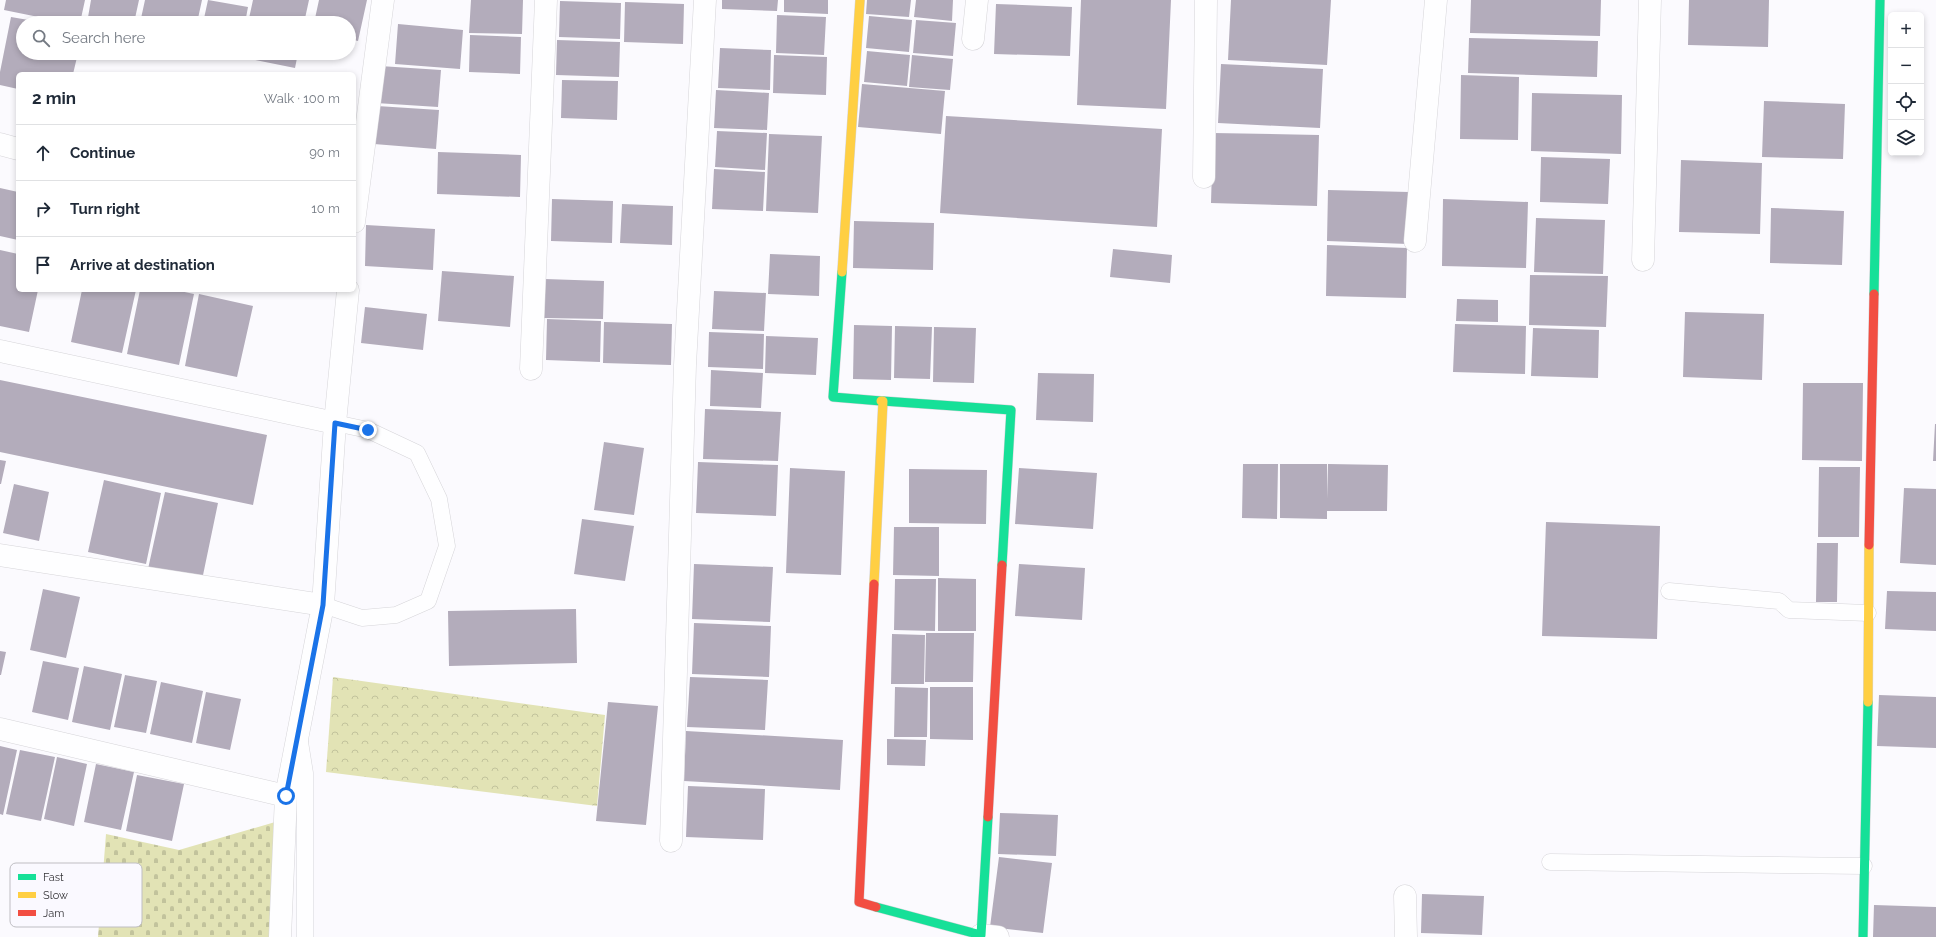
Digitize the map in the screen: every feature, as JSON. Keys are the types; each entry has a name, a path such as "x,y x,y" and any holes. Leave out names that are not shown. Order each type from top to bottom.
{"street":[{"path":"356,201 383,0"},
{"path":"531,369 546,0"},
{"path":"671,841 685,365 705,0"},
{"path":"860,0 832,397 1011,410 989,936 859,902 882,401"},
{"path":"973,39 977,0"},
{"path":"1204,177 1206,0"},
{"path":"1415,241 1436,0"},
{"path":"1643,260 1650,0"},
{"path":"1863,937 1880,0"},
{"path":"0,144 16,148"},
{"path":"280,937 286,796 323,605 335,423 348,292"},
{"path":"0,351 335,423"},
{"path":"0,555 323,605"},
{"path":"0,729 286,796"},
{"path":"1405,896 1406,937"}],"lane":[{"path":"323,605 362,618 396,615 428,601 447,546 439,499 417,453 368,430 335,423"},
{"path":"1669,591 1779,601 1789,610 1868,614"},
{"path":"298,734 305,773 305,937"},
{"path":"1550,862 1864,866"}],"green space":[{"path":"333,677 605,715 597,806 326,772"},
{"path":"282,820 274,937 98,937 99,927 142,927 142,863 104,863 106,834 179,850"}],"building":[{"path":"6,0 85,0 82,16 34,16 4,10"},
{"path":"91,0 139,0 136,16 88,16"},
{"path":"145,0 202,0 199,16 142,16"},
{"path":"208,0 248,7 246,16 205,16"},
{"path":"253,0 309,0 306,16 250,16"},
{"path":"319,0 367,0 358,41 356,41 356,16 316,16"},
{"path":"471,0 523,0 522,34 469,33"},
{"path":"722,0 778,0 777,11 722,9"},
{"path":"784,0 828,0 828,14 784,12"},
{"path":"867,0 911,0 909,17 866,14"},
{"path":"916,0 953,0 952,21 914,17"},
{"path":"1081,0 1171,0 1166,109 1077,105"},
{"path":"1231,0 1331,0 1327,65 1228,60"},
{"path":"1471,0 1601,0 1600,36 1470,33"},
{"path":"1689,0 1769,0 1768,47 1688,45"},
{"path":"560,1 621,3 620,39 559,37"},
{"path":"625,2 684,4 683,44 624,42"},
{"path":"996,4 1072,7 1070,56 994,54"},
{"path":"777,15 826,17 824,55 776,53"},
{"path":"869,16 912,20 909,52 866,48"},
{"path":"11,17 16,18 16,60 76,60 73,72 16,72 16,89 0,85 0,72"},
{"path":"916,20 956,23 953,56 913,53"},
{"path":"398,24 463,30 460,69 395,64"},
{"path":"470,35 521,37 520,74 469,72"},
{"path":"1469,38 1598,41 1597,77 1468,73"},
{"path":"557,40 620,42 619,77 556,75"},
{"path":"720,48 771,50 770,90 718,88"},
{"path":"867,51 910,55 907,86 864,82"},
{"path":"774,55 827,57 826,95 773,93"},
{"path":"912,55 953,59 950,90 909,87"},
{"path":"256,60 297,60 295,68"},
{"path":"1221,64 1323,69 1320,128 1218,123"},
{"path":"380,66 441,70 438,107 376,103"},
{"path":"1461,75 1519,77 1518,140 1460,139"},
{"path":"562,80 618,81 617,120 561,118"},
{"path":"862,84 945,91 941,134 858,127"},
{"path":"716,90 769,93 767,130 714,128"},
{"path":"1532,93 1622,95 1621,154 1531,151"},
{"path":"1764,101 1845,104 1843,159 1762,157"},
{"path":"377,106 439,110 436,149 374,144"},
{"path":"946,116 1162,129 1157,227 940,213"},
{"path":"717,131 767,133 765,170 715,167"},
{"path":"1213,133 1319,135 1317,206 1211,203"},
{"path":"769,134 822,136 818,213 766,211"},
{"path":"438,152 521,155 520,197 437,194"},
{"path":"1541,157 1610,159 1608,204 1540,202"},
{"path":"1681,160 1762,163 1760,234 1679,232"},
{"path":"714,169 765,172 763,211 712,209"},
{"path":"0,188 16,192 16,240 0,236"},
{"path":"1328,190 1409,192 1408,244 1327,241"},
{"path":"552,199 613,201 612,243 551,241"},
{"path":"1443,199 1528,202 1526,268 1442,266"},
{"path":"622,204 673,206 672,245 620,243"},
{"path":"1771,208 1844,211 1842,265 1770,263"},
{"path":"1536,218 1605,220 1603,274 1534,272"},
{"path":"854,221 934,223 933,270 853,268"},
{"path":"366,225 435,229 433,270 365,266"},
{"path":"1327,245 1407,248 1406,298 1326,296"},
{"path":"1113,249 1172,255 1170,283 1110,277"},
{"path":"0,250 16,254 16,292 38,292 29,332 0,326"},
{"path":"770,254 820,256 819,296 768,294"},
{"path":"442,271 514,276 510,327 438,321"},
{"path":"1530,275 1608,276 1606,327 1529,325"},
{"path":"545,279 604,281 603,319 544,318"},
{"path":"714,291 766,293 764,331 712,329"},
{"path":"82,292 136,292 122,353 71,342"},
{"path":"140,292 184,292 194,294 179,365 127,354"},
{"path":"199,294 253,306 237,377 185,366"},
{"path":"1457,299 1498,300 1498,322 1456,321"},
{"path":"365,307 427,314 423,350 361,343"},
{"path":"1685,312 1764,314 1762,380 1683,377"},
{"path":"547,319 601,321 600,362 546,360"},
{"path":"604,322 672,324 671,365 603,363"},
{"path":"1455,324 1526,326 1525,374 1453,372"},
{"path":"854,325 892,326 891,380 853,379"},
{"path":"895,326 932,327 930,379 894,378"},
{"path":"934,327 976,328 974,383 933,382"},
{"path":"1533,328 1599,330 1598,378 1531,376"},
{"path":"709,332 764,334 763,369 708,367"},
{"path":"766,336 818,338 816,375 765,373"},
{"path":"711,370 763,373 761,408 710,406"},
{"path":"1038,373 1094,374 1093,422 1036,420"},
{"path":"0,380 267,435 253,505 0,452"},
{"path":"1803,383 1863,383 1862,461 1802,460"},
{"path":"705,409 781,412 778,461 703,459"},
{"path":"1935,424 1936,461 1933,461"},
{"path":"604,442 644,448 634,515 594,510"},
{"path":"0,460 6,461 1,484 0,484"},
{"path":"698,462 778,465 776,516 696,513"},
{"path":"1243,464 1278,464 1277,519 1242,518"},
{"path":"1280,464 1327,464 1327,499 1328,464 1388,465 1387,511 1327,511 1327,519 1280,518"},
{"path":"1819,467 1860,467 1859,537 1818,537"},
{"path":"790,468 845,471 841,575 786,573"},
{"path":"1019,468 1097,473 1093,529 1015,524"},
{"path":"909,469 987,470 986,524 909,523"},
{"path":"104,480 161,493 146,564 88,552"},
{"path":"14,484 49,492 39,541 3,533"},
{"path":"1904,488 1936,489 1936,565 1900,563"},
{"path":"165,492 218,503 202,580 148,569"},
{"path":"582,519 634,526 625,581 574,574"},
{"path":"1546,522 1660,526 1657,639 1542,636"},
{"path":"894,527 939,527 939,576 893,575"},
{"path":"1817,543 1838,543 1837,602 1816,602"},
{"path":"694,564 773,567 770,622 692,619"},
{"path":"1019,564 1085,568 1082,620 1015,616"},
{"path":"938,578 976,579 976,631 938,631"},
{"path":"895,579 936,579 935,631 894,630"},
{"path":"43,589 80,597 66,658 30,650"},
{"path":"1887,591 1936,592 1936,631 1885,629"},
{"path":"576,609 577,663 449,666 448,611"},
{"path":"694,623 771,626 769,677 692,674"},
{"path":"926,633 974,633 973,682 925,682"},
{"path":"892,634 925,635 924,684 891,684"},
{"path":"0,651 6,652 1,675 0,675"},
{"path":"43,661 79,668 68,720 32,712"},
{"path":"84,666 122,674 110,730 72,722"},
{"path":"125,675 157,681 146,733 114,727"},
{"path":"690,677 768,680 765,730 687,727"},
{"path":"161,682 203,691 192,743 150,734"},
{"path":"895,687 928,688 927,737 894,737"},
{"path":"930,687 973,687 973,740 930,739"},
{"path":"206,692 241,699 230,750 196,743"},
{"path":"1879,695 1936,697 1936,748 1877,746"},
{"path":"608,702 658,706 646,825 596,821"},
{"path":"686,731 843,740 840,790 684,781"},
{"path":"887,739 926,740 925,766 887,765"},
{"path":"0,746 17,750 3,815 0,814"},
{"path":"20,750 55,757 41,821 6,814"},
{"path":"57,757 87,764 74,826 44,819"},
{"path":"96,764 134,772 121,830 84,822"},
{"path":"137,775 184,784 172,841 126,831"},
{"path":"688,786 765,789 763,840 686,837"},
{"path":"1000,813 1058,815 1056,856 998,854"},
{"path":"999,857 1052,863 1043,933 990,927"},
{"path":"1422,894 1484,896 1482,935 1421,933"},
{"path":"1874,905 1936,907 1936,937 1873,937"}],"traffic: fast":[{"path":"1874,294 1880,0"},
{"path":"842,272 833,397 881,401"},
{"path":"883,401 1011,410 1002,565"},
{"path":"1863,937 1868,702"},
{"path":"876,907 981,935 988,817"}],"traffic: slow":[{"path":"842,272 860,0"},
{"path":"874,584 883,401 881,401"},
{"path":"1868,702 1869,545"}],"traffic: jam":[{"path":"1869,545 1874,294"},
{"path":"988,817 1002,565"},
{"path":"874,584 859,902 876,907"}],"route":[{"path":"286,796 323,605 335,423 368,430"}]}
